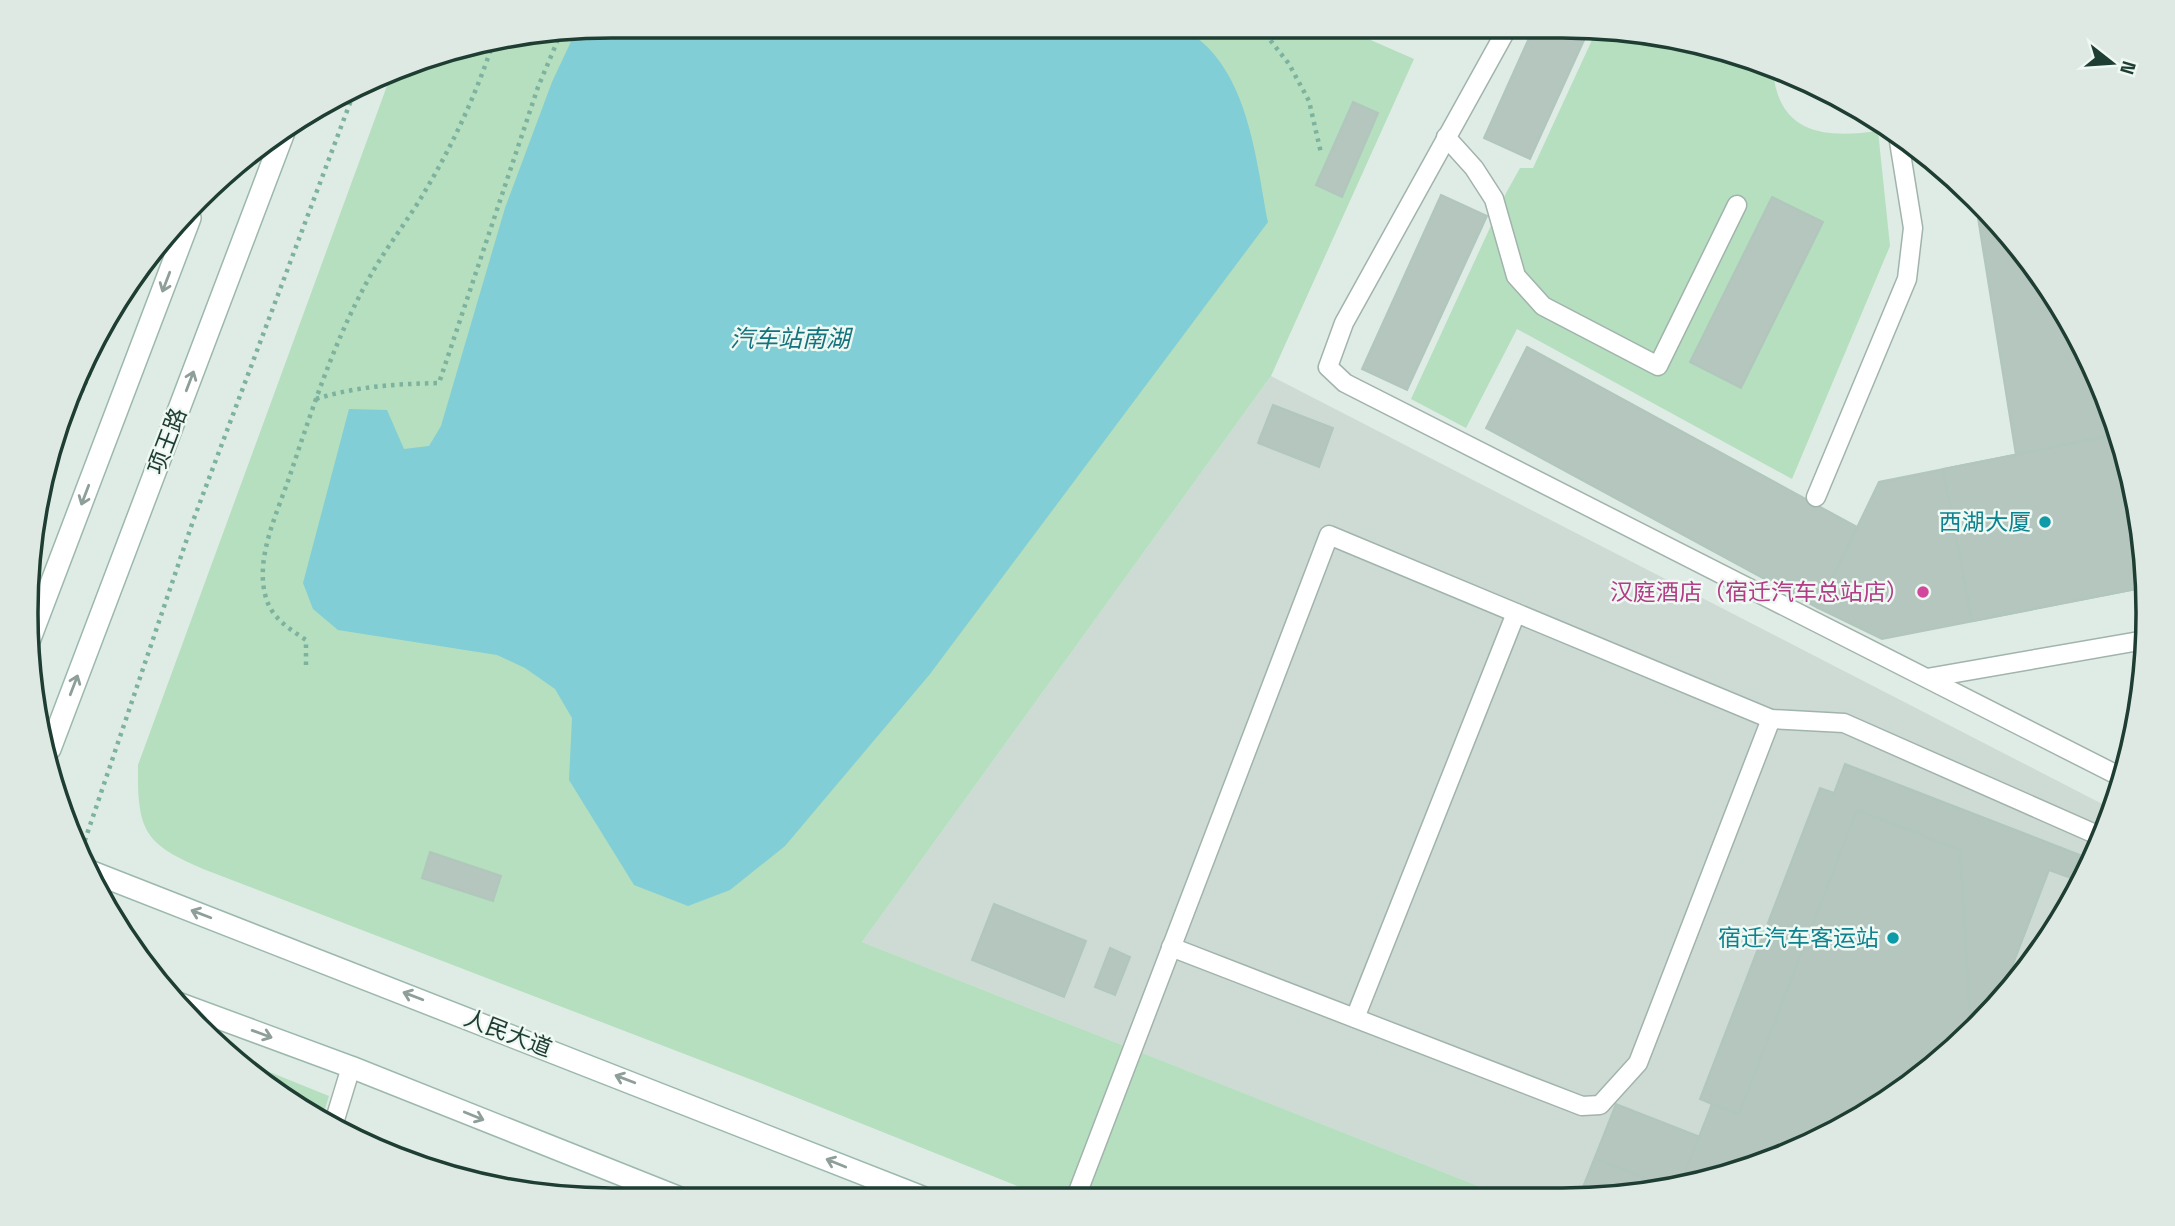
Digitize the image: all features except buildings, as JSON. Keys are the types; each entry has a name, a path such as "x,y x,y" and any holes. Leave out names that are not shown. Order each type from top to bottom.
{"main road":[{"name":"项王路","path":"53,740 279,146"},
{"path":"38,617 186,229"},
{"name":"人民大道","path":"103,876 899,1188"},
{"path":"199,1011 351,1067 655,1188"}],"lane":[{"path":"1502,38 1344,324 1328,367 1345,383 2114,773"},
{"path":"1446,137 1474,168 1494,199 1516,276 1543,306 1657,366 1737,205"},
{"path":"1816,497 1907,279 1913,228 1900,149"},
{"path":"1079,1188 1329,535 1771,719 1844,723 2093,833"},
{"path":"1354,1018 1516,613"},
{"path":"1927,678 2135,642"},
{"path":"1171,947 1582,1106 1600,1105 1638,1063 1771,719"},
{"path":"336,1116 351,1067"}],"path":[{"path":"1269,38 1289,64 1310,101 1321,153"},
{"path":"316,399 348,389 439,383 538,87 557,41"},
{"path":"306,665 306,640 279,622 265,594 264,557 316,399 368,280 428,186 463,118 489,53"},
{"path":"85,839 193,521 350,103"}],"shaded area":[{"path":"1271,376 2104,805 2093,833 2060,900 2018,963 1968,1019 1912,1069 1849,1111 1782,1144 1711,1168 1637,1183 1562,1188 1483,1188 862,942"}],"green space":[{"path":"613,38 1366,38 1414,59 1271,376 862,942 1483,1188 1022,1188 760,1083 189,863 159,845 150,835 140,807 138,765 387,85 464,58 501,50 538,43"},
{"path":"1592,40 1637,43 1674,50 1747,69 1775,79 1785,108 1795,120 1808,128 1840,134 1878,133 1890,246 1792,479 1517,329 1466,428 1411,399 1506,193 1520,168 1533,168"},
{"path":"264,1070 329,1096 325,1110"}],"water":[{"name":"汽车站南湖","path":"1196,38 1221,63 1245,113 1268,222 930,674 785,846 730,890 688,906 634,885 569,780 572,718 555,689 525,668 497,655 338,630 313,609 303,583 349,409 387,410 404,449 429,446 441,426 505,208 552,82 572,40 575,40"}],"place":[{"name":"西湖大厦","path":"2045,522"},
{"name":"汉庭酒店（宿迁汽车总站店）","path":"1923,592"},
{"name":"宿迁汽车客运站","path":"1893,938"}]}
